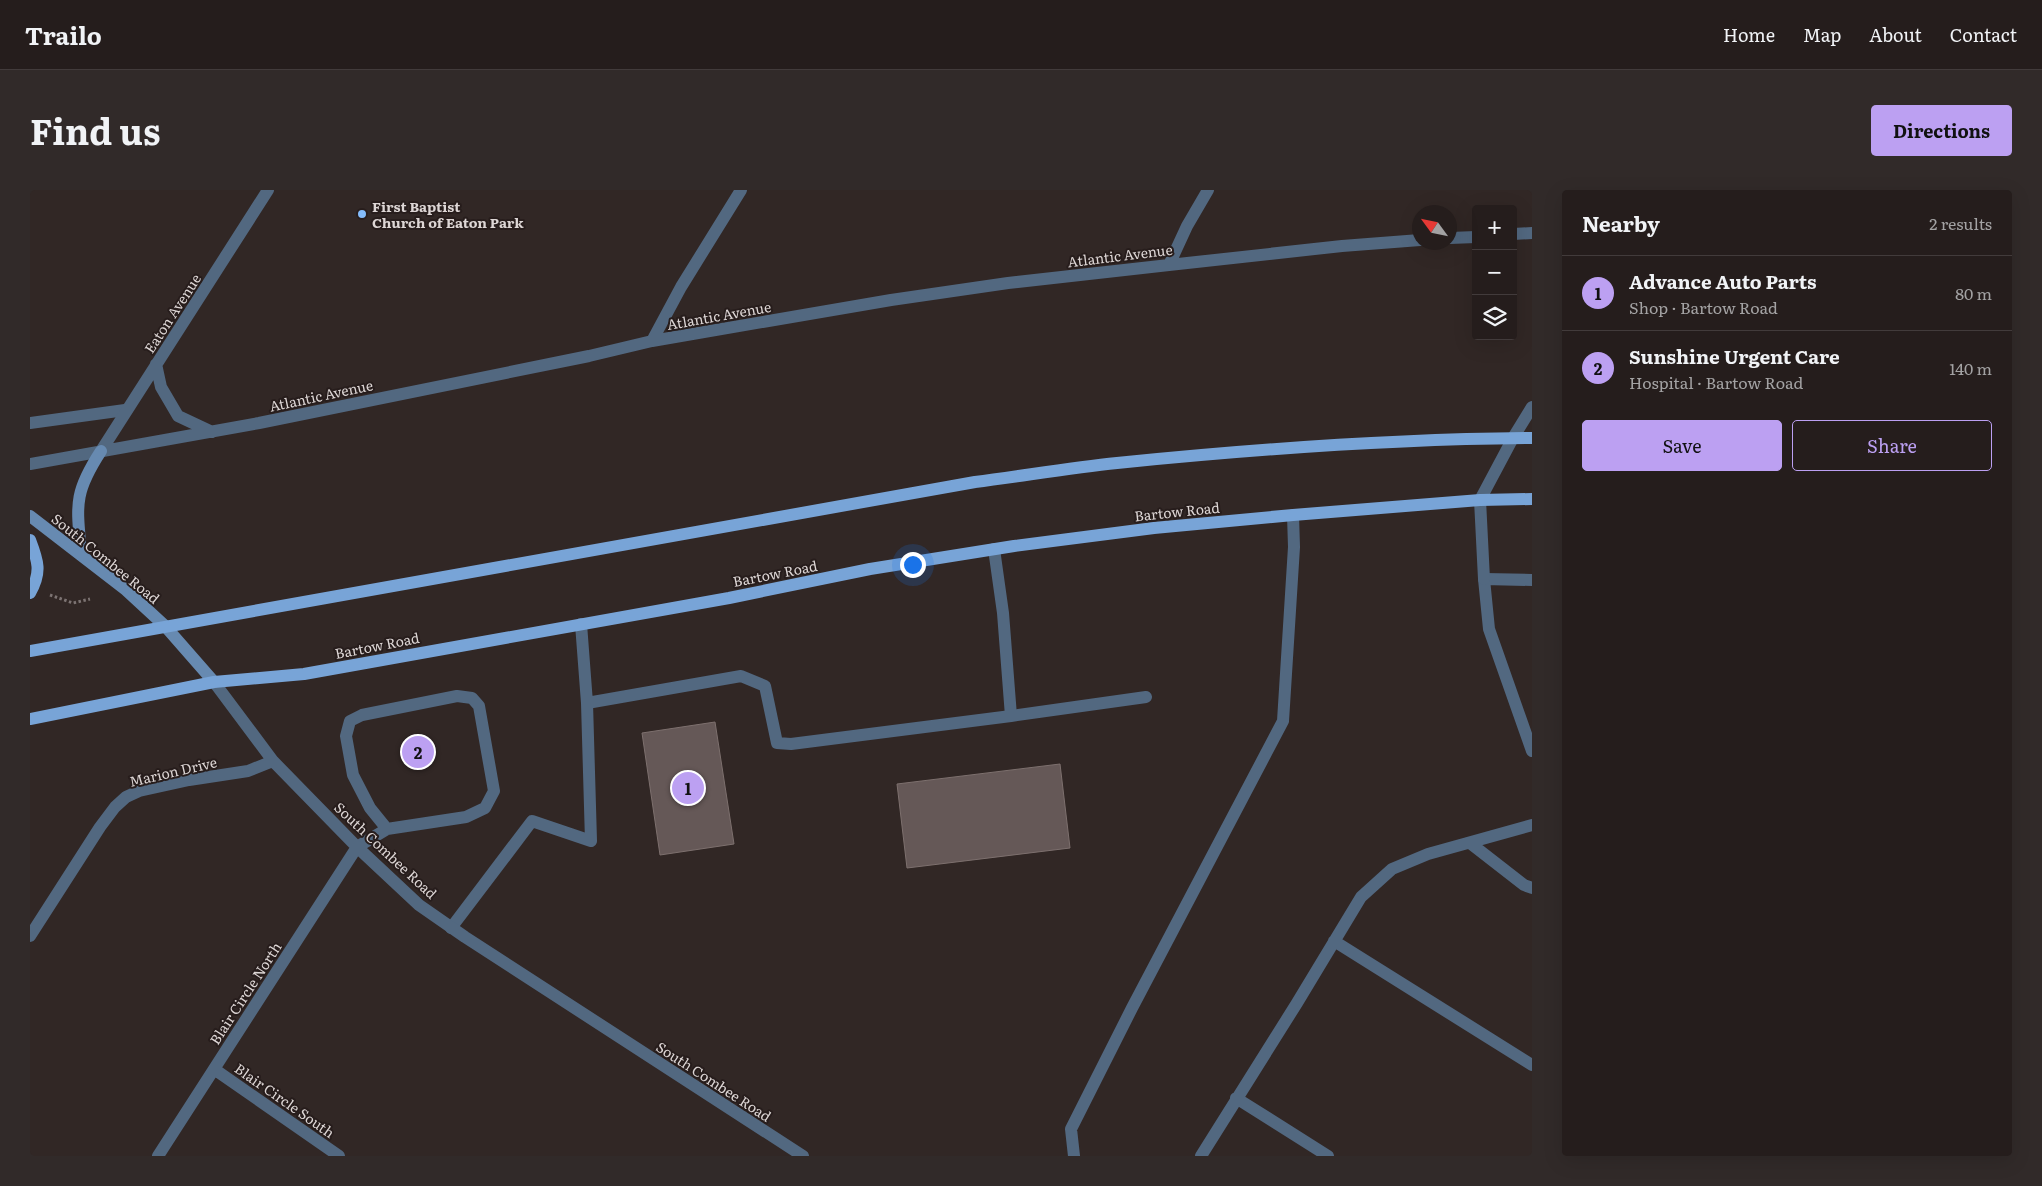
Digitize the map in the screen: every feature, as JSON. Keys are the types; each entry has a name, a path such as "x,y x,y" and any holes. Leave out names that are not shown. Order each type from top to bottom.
{"main road":[{"path":"30,651 975,482 1116,463 1255,451 1532,438"},
{"path":"81,554 77,507 80,491 85,475 101,451"},
{"name":"Bartow Road","path":"30,720 214,682 304,674 729,598 870,569 994,549 1154,528 1480,500 1532,499"},
{"name":"South Combee Road","path":"30,516 126,590 165,626 214,682"},
{"path":"30,540 38,560 37,575 30,593"}],"street":[{"name":"Eaton Avenue","path":"101,451 125,410 268,190"},
{"path":"652,341 681,287 741,190"},
{"path":"1169,264 1187,226 1208,190"},
{"path":"1517,234 1532,233"},
{"path":"1457,238 1472,237"},
{"name":"Atlantic Avenue","path":"30,464 212,432 550,364 652,341 891,300 1008,283 1169,264 1412,241"},
{"path":"156,364 161,387 178,416 212,432"},
{"path":"1532,407 1480,500 1484,579 1489,629 1532,751"},
{"path":"30,423 125,410"},
{"path":"1074,1156 1071,1130 1132,1008 1283,721 1294,515"},
{"path":"994,549 1004,613 1011,716"},
{"path":"1484,579 1532,580"},
{"path":"451,928 532,822 591,841 587,703 581,624"},
{"path":"587,703 741,676 764,686 777,743 791,744 1146,697"},
{"name":"South Combee Road","path":"214,682 273,760 357,847 419,905 451,928 803,1156"},
{"path":"357,847 388,829 466,817 485,808 494,791 479,706 472,698 457,696 362,715 350,721 346,736 353,775 370,808 388,829"},
{"name":"Marion Drive","path":"30,936 100,827 115,807 126,797 139,791 181,782 248,771 273,760"},
{"path":"1201,1156 1360,897 1392,869 1428,854 1532,824"},
{"path":"1470,843 1524,885 1532,888"},
{"name":"Blair Circle North","path":"158,1156 357,847"},
{"path":"1334,941 1532,1065"},
{"name":"Blair Circle South","path":"214,1069 339,1156"},
{"path":"1236,1098 1328,1156"}],"path":[{"path":"49,595 73,603 90,599"}],"building":[{"path":"715,722 734,844 660,855 642,733"},
{"path":"1060,764 1070,848 907,868 897,784"}],"place":[{"name":"First Baptist Church of Eaton Park","path":"362,214"},
{"name":"Sunshine Urgent Care","path":"418,752"},
{"name":"Advance Auto Parts","path":"688,788"}]}
